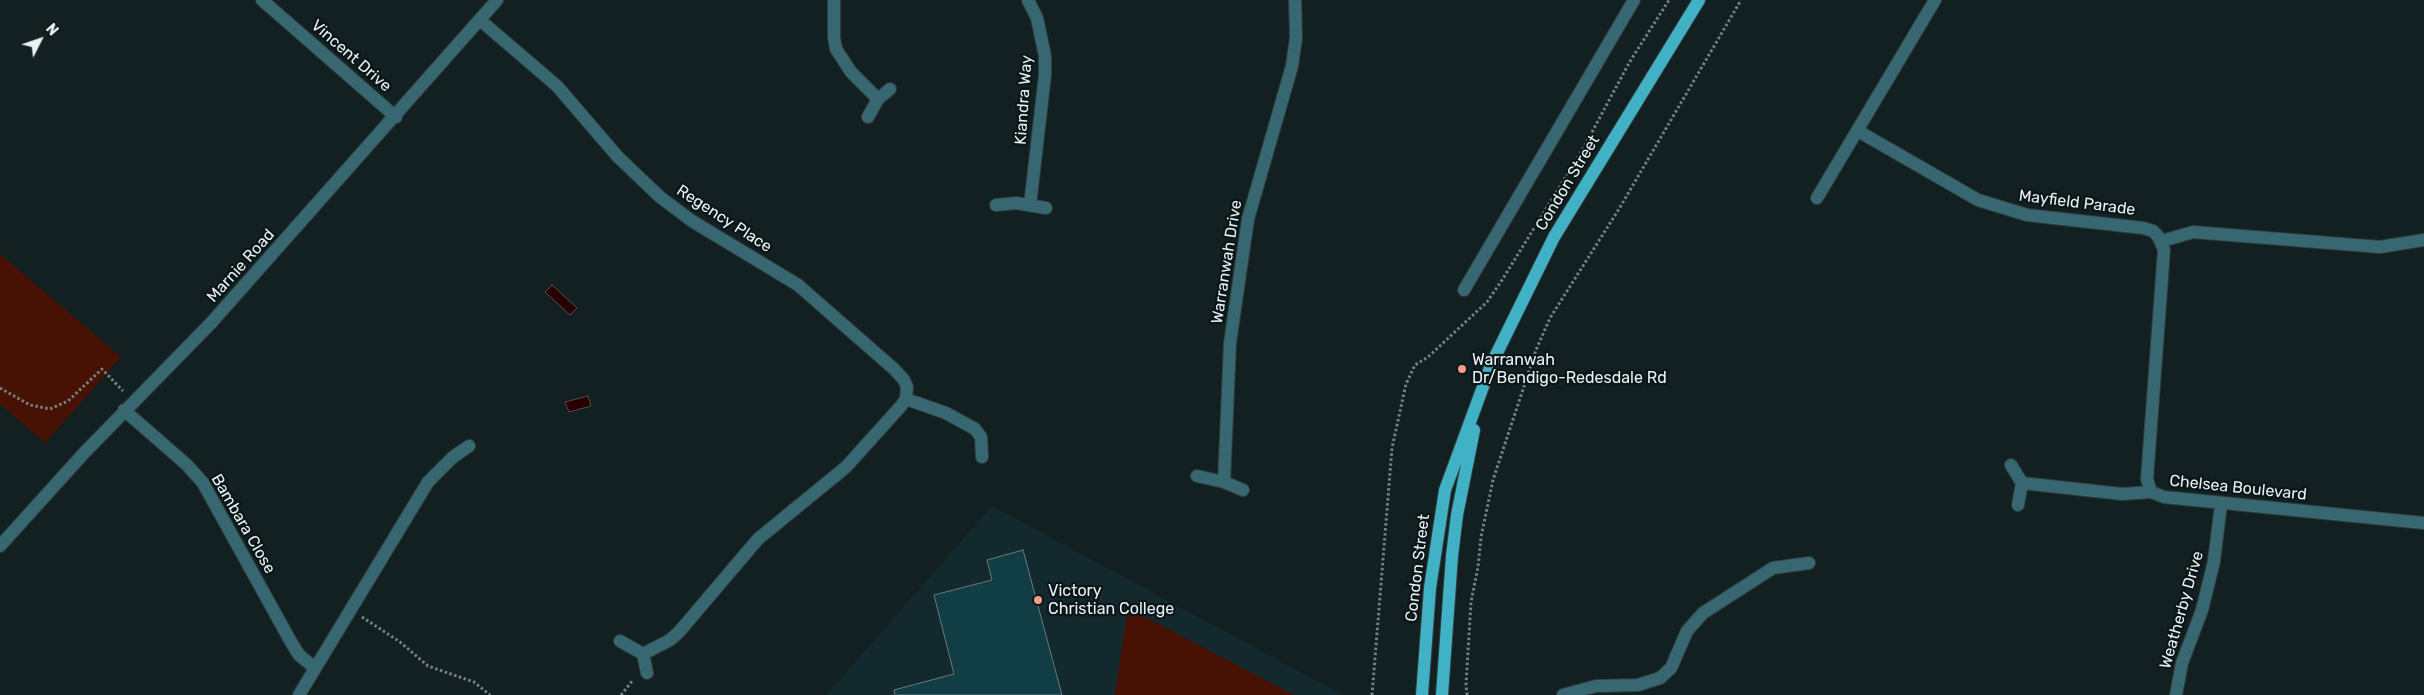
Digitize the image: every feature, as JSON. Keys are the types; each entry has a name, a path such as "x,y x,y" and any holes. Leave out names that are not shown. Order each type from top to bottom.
{"main road":[{"name":"Condon Street","path":"1422,695 1430,588 1445,490 1491,365 1554,237 1699,0"},
{"name":"Condon Street","path":"1442,695 1456,515 1482,391"}],"street":[{"name":"Vincent Drive","path":"262,0 396,117"},
{"name":"Marnie Road","path":"0,546 128,406 211,324 396,117 497,0"},
{"path":"834,0 834,37 836,49 851,72 878,99"},
{"name":"Kiandra Way","path":"1028,0 1037,18 1045,56 1044,85 1030,205"},
{"name":"Warranwah Drive","path":"1224,482 1230,343 1248,219 1292,66 1296,38 1295,0"},
{"path":"1464,290 1634,0"},
{"path":"1817,198 1935,0"},
{"name":"Regency Place","path":"480,20 557,86 618,157 672,206 700,226 798,285 894,369 904,380 907,387 906,399"},
{"path":"868,117 878,99 890,89"},
{"name":"Mayfield Parade","path":"1858,131 1978,200 2027,215 2143,228 2153,231 2162,242"},
{"path":"996,205 1006,203 1046,208"},
{"path":"2162,242 2194,232 2380,247 2424,240"},
{"name":"Chelsea Boulevard","path":"2162,242 2164,250 2147,479 2151,492 2164,497 2221,504 2424,524"},
{"path":"643,654 670,640 679,632 758,539 846,467 896,413 906,399 946,412 975,430 981,437 982,458"},
{"name":"Bambara Close","path":"128,406 187,464 203,483 291,642 302,658 315,668"},
{"path":"299,695 428,482 453,457 469,446"},
{"path":"2010,465 2022,483 2018,505"},
{"path":"1197,476 1224,482 1243,490"},
{"path":"2022,483 2122,494 2151,492"},
{"name":"Weatherby Drive","path":"2176,695 2182,664 2202,610 2214,561 2221,504"},
{"path":"1563,695 1596,686 1638,685 1660,678 1671,668 1687,631 1703,613 1773,568 1809,563"},
{"path":"620,641 643,654 647,673"}],"path":[{"path":"1372,695 1392,448 1406,384 1415,365 1428,357 1486,302 1502,280 1583,149 1629,63 1669,0"},
{"path":"1468,695 1466,685 1471,602 1478,567 1481,537 1493,480 1536,350 1550,318 1563,295 1619,209 1741,0"},
{"path":"0,388 30,405 50,408 68,401 102,369 128,406"},
{"path":"351,610 400,642 428,666 474,682 490,695"}],"shaded area":[{"path":"0,254 121,357 45,443 0,404"},
{"path":"552,285 577,308 570,315 545,292"},
{"path":"588,396 591,406 569,412 565,402"},
{"name":"Victory Christian College","path":"992,506 1343,695 826,695"},
{"path":"1128,608 1294,695 1115,695"}],"building":[{"path":"1023,550 1062,695 895,695 894,690 954,674 934,595 992,580 987,560"}],"place":[{"name":"Warranwah Dr/Bendigo-Redesdale Rd","path":"1462,369"},
{"name":"Victory Christian College","path":"1038,600"}]}
